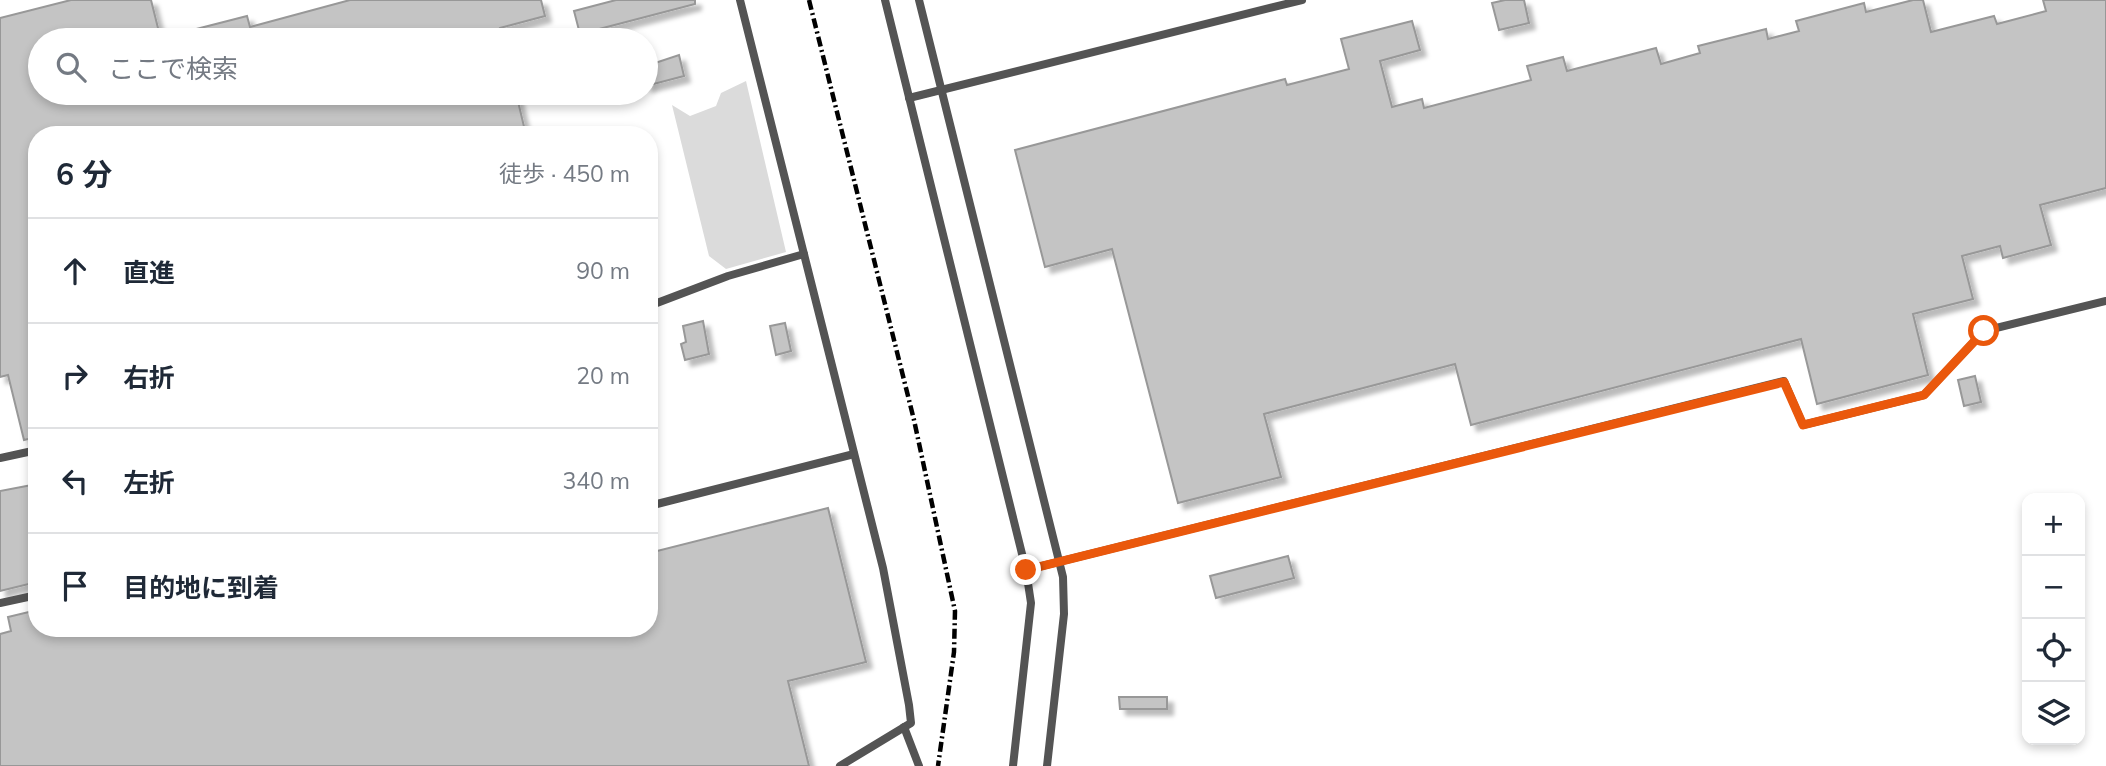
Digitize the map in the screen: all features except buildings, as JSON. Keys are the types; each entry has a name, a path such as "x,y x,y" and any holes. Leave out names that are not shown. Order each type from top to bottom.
{"lane":[{"path":"740,0 904,664 911,723 840,766"},
{"path":"885,0 1026,570 1031,604 1013,766"},
{"path":"919,0 1059,561 1064,614 1047,766"},
{"path":"909,98 1302,0"},
{"path":"658,303 728,276 804,254"},
{"path":"1026,570 1784,382 1803,425 1924,395 1984,331 2106,301"},
{"path":"0,458 28,452"},
{"path":"658,504 854,454"},
{"path":"0,603 28,597"},
{"path":"904,727 919,766"}],"shaded area":[{"path":"746,81 786,252 726,269 709,256 672,105 690,116 716,106 721,93"}],"railway":[{"path":"809,0 914,420 955,611 954,652 938,766"}],"route":[{"path":"1026,570 1784,382 1803,425 1924,395 1984,331"}]}
